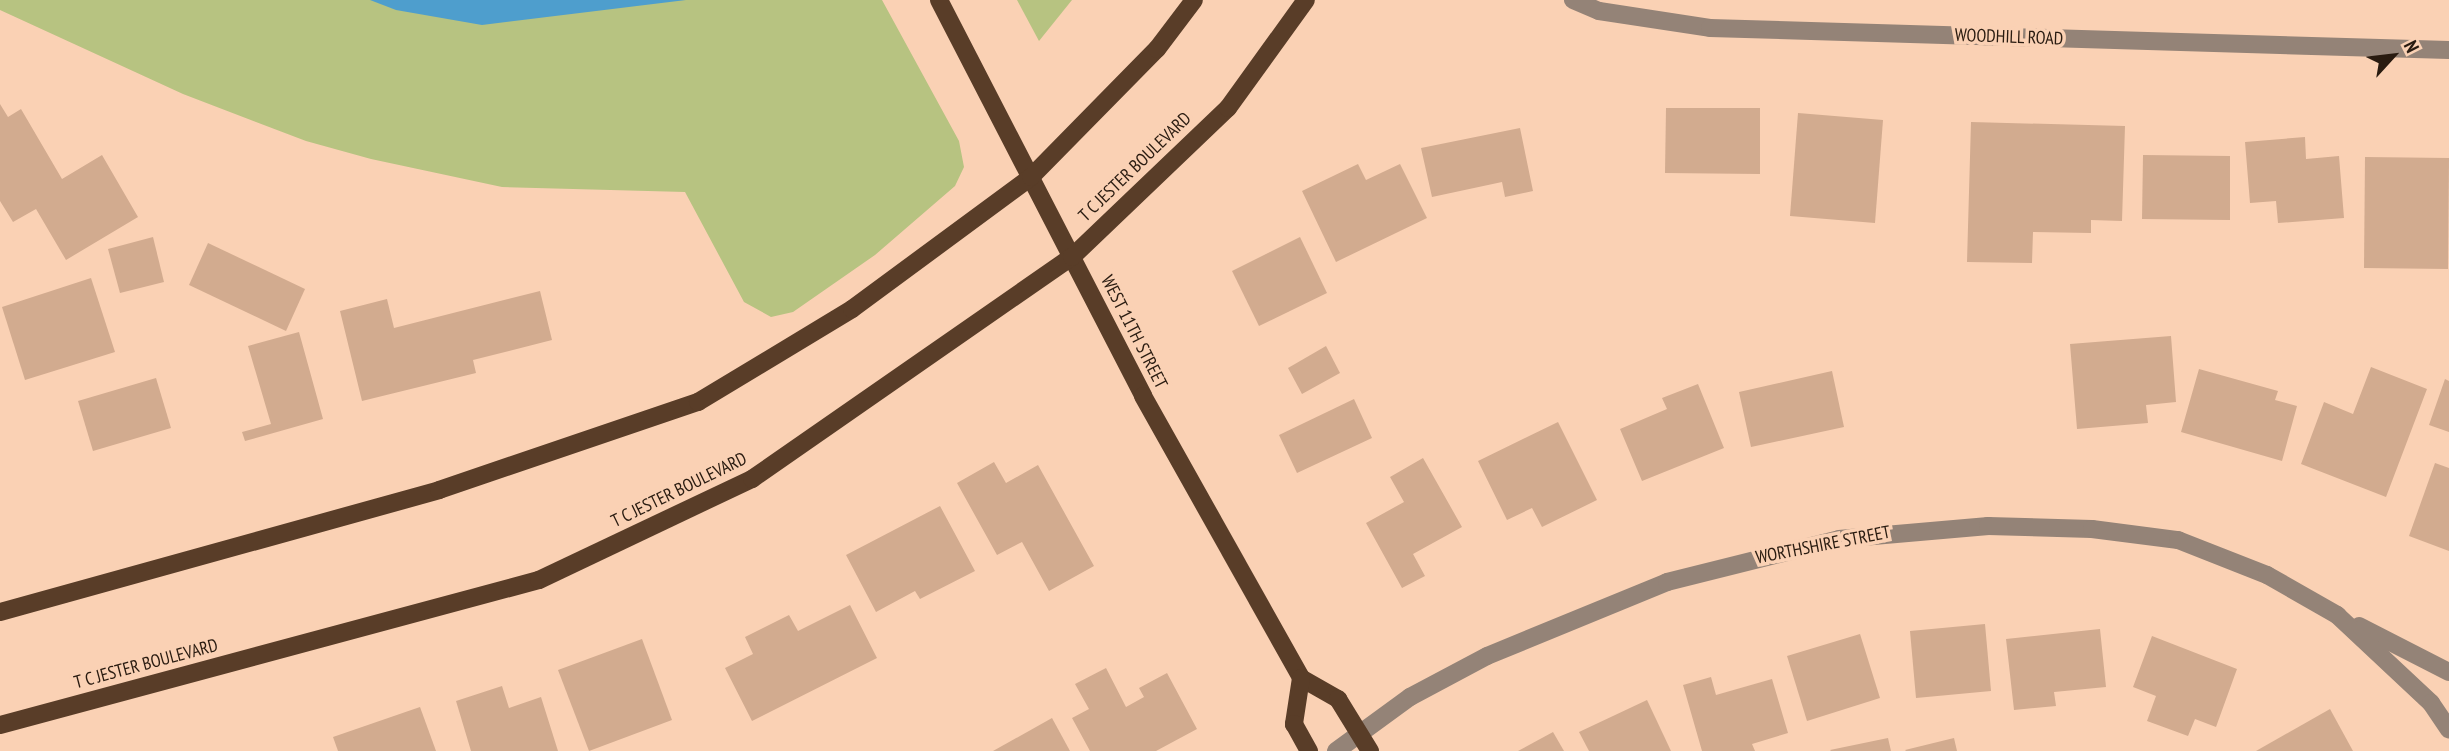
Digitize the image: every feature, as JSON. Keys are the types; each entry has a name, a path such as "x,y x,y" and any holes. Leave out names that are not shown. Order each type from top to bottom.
{"main road":[{"name":"WEST 11TH STREET","path":"939,0 1143,396 1301,678"},
{"path":"0,612 439,490 698,402 852,309 1031,177 1157,50 1194,0"},
{"name":"T C JESTER BOULEVARD","path":"0,725 539,580 752,479 1072,257 1228,108 1306,0"},
{"path":"1309,751 1294,724 1301,678 1339,699 1370,751"}],"street":[{"name":"WOODHILL ROAD","path":"1573,0 1599,11 1710,28 2449,50"},
{"name":"WORTHSHIRE STREET","path":"1336,751 1358,731 1487,656 1667,582 1779,552 1902,531 1988,526 2079,528 2178,540 2267,575 2337,615 2449,672"},
{"name":"WORTHSHIRE STREET","path":"2337,615 2431,703 2449,730"}],"green space":[{"path":"0,0 882,0 959,141 964,167 955,186 875,255 793,312 771,317 744,302 685,192 502,187 371,159 306,141 183,94 0,10"},
{"path":"1017,0 1072,0 1039,41"}],"water":[{"path":"370,0 686,0 482,25 396,10"}],"building":[{"path":"0,104 8,117 21,109 62,179 102,155 138,217 66,260 36,209 13,222 0,201"},
{"path":"1666,108 1760,108 1760,174 1665,173"},
{"path":"1798,113 1883,120 1875,223 1790,216"},
{"path":"1971,122 2125,126 2122,221 2091,220 2091,233 2033,232 2032,263 1967,262"},
{"path":"1520,128 1533,191 1505,197 1502,182 1432,197 1421,148"},
{"path":"2305,137 2306,159 2339,156 2344,218 2278,223 2276,201 2250,203 2245,142"},
{"path":"2143,155 2230,156 2230,220 2142,219"},
{"path":"2365,157 2449,158 2448,269 2364,268"},
{"path":"1358,164 1366,180 1400,164 1427,218 1336,262 1302,191"},
{"path":"153,237 164,282 120,293 108,249"},
{"path":"1300,237 1327,293 1259,326 1232,271"},
{"path":"208,243 305,289 286,331 189,285"},
{"path":"91,278 115,352 25,380 2,307"},
{"path":"540,291 552,340 473,360 476,373 362,401 340,311 387,299 394,328"},
{"path":"299,332 323,419 245,441 242,432 271,424 248,346"},
{"path":"2171,336 2176,402 2146,405 2148,423 2077,429 2070,344"},
{"path":"1326,346 1340,373 1302,394 1288,368"},
{"path":"2371,367 2427,389 2386,497 2301,464 2324,402 2353,414"},
{"path":"2199,369 2278,391 2275,400 2297,406 2282,461 2181,432"},
{"path":"1832,371 1844,427 1751,447 1739,392"},
{"path":"156,378 171,428 93,451 78,401"},
{"path":"2445,379 2449,381 2449,432 2429,425"},
{"path":"1698,384 1724,448 1642,481 1620,429 1667,409 1662,398"},
{"path":"1354,399 1372,438 1297,473 1279,435"},
{"path":"1558,422 1597,500 1542,527 1532,508 1507,520 1478,461"},
{"path":"1423,458 1462,527 1413,554 1425,576 1402,588 1366,523 1404,502 1390,477"},
{"path":"994,462 1006,483 1038,465 1094,566 1049,591 1022,542 997,555 957,483"},
{"path":"2435,463 2449,468 2449,551 2409,536"},
{"path":"940,506 975,571 920,599 915,591 876,612 846,555"},
{"path":"850,605 877,658 752,721 725,668 753,654 745,637 789,615 798,631"},
{"path":"1985,624 1991,691 1916,698 1910,631"},
{"path":"2100,629 2106,687 2054,692 2056,706 2014,710 2006,639"},
{"path":"1860,634 1880,698 1807,721 1787,656"},
{"path":"2152,636 2237,669 2216,727 2195,719 2188,736 2147,721 2156,696 2133,687"},
{"path":"642,639 672,720 589,751 558,670"},
{"path":"1106,668 1126,707 1144,697 1139,688 1167,673 1197,729 1156,751 1090,751 1072,718 1089,709 1075,684"},
{"path":"1711,677 1716,695 1772,679 1788,733 1752,744 1755,751 1702,751 1683,685"},
{"path":"502,686 509,708 541,697 558,751 471,751 456,701"},
{"path":"1647,700 1671,751 1589,751 1579,732"},
{"path":"420,707 436,751 338,751 333,737"},
{"path":"2330,709 2353,751 2256,751"},
{"path":"1052,718 1070,751 993,751"},
{"path":"1553,732 1564,751 1518,751"},
{"path":"1888,738 1891,751 1830,750"},
{"path":"1954,738 1957,751 1905,750"}]}
